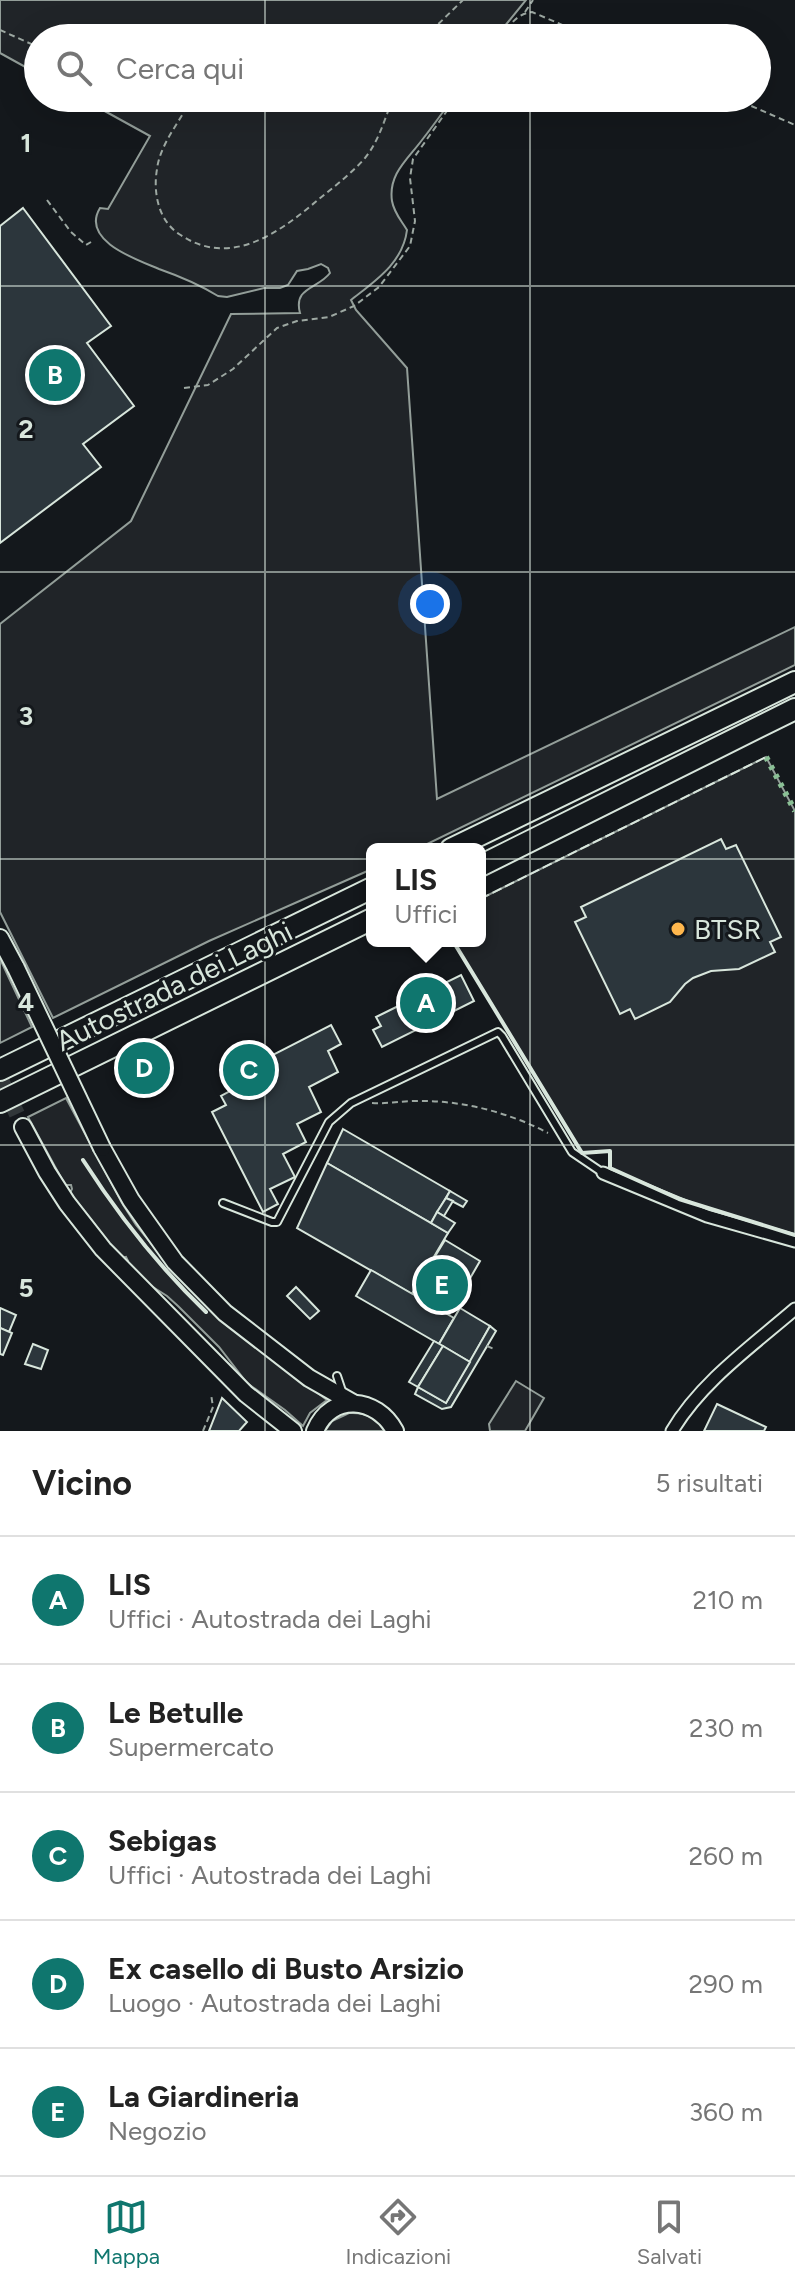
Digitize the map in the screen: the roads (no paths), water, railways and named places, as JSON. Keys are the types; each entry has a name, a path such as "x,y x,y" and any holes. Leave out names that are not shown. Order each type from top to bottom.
{"highway":[{"path":"463,843 795,682"},
{"path":"486,863 795,709"},
{"name":"Autostrada dei Laghi","path":"0,1070 366,891"},
{"name":"Autostrada dei Laghi","path":"0,1102 366,922"}],"main road":[{"path":"0,938 102,1148 131,1200 175,1262 225,1313 309,1378 349,1401 378,1410 396,1431"},
{"path":"23,1127 54,1182 103,1249 141,1291 246,1394 293,1431"},
{"path":"315,1431 327,1413 349,1401"}],"street":[{"path":"603,1173 707,1216 795,1241"},
{"path":"672,1431 703,1390 795,1309"}],"lane":[{"path":"223,1203 277,1222 329,1122 351,1103 498,1032 572,1152 603,1173"},
{"path":"337,1376 349,1401"}],"tunnel":[{"path":"0,1078 23,1127"}],"place":[{"name":"Le Betulle","path":"55,375"},
{"name":"BTSR","path":"678,929"},
{"name":"LIS","path":"426,1003"},
{"name":"Ex casello di Busto Arsizio","path":"144,1068"},
{"name":"Sebigas","path":"249,1070"},
{"name":"La Giardineria","path":"442,1285"}]}
